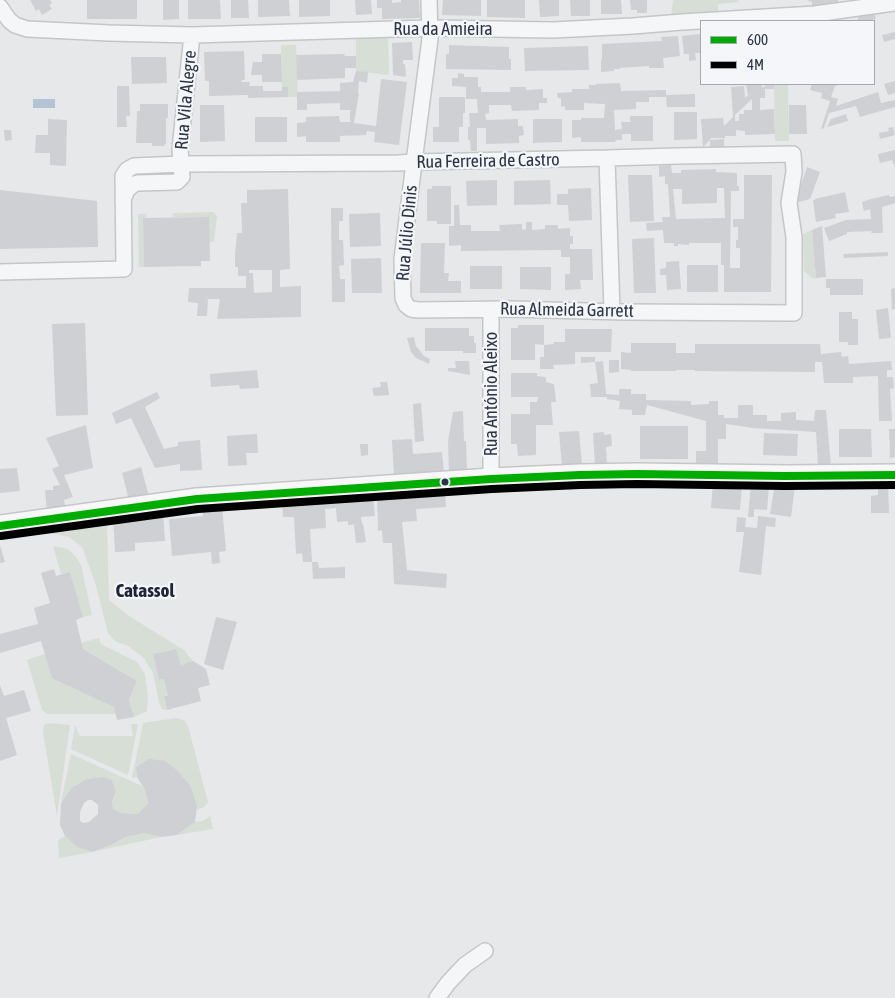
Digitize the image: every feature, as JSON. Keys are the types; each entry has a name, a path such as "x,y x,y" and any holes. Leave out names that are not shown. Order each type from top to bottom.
{"main road":[{"path":"0,526 189,500 491,479 647,474 895,475"}],"street":[{"name":"Rua Júlio Dinis","path":"418,310 411,309 406,305 403,298 402,259 430,39 429,0"},
{"name":"Rua da Amieira","path":"720,20 815,14 895,3"},
{"name":"Rua da Amieira","path":"0,7 8,20 15,26 27,29 192,35 430,28 554,30 700,21"},
{"name":"Rua Vila Alegre","path":"182,164 180,149 192,35"},
{"name":"Rua Ferreira de Castro","path":"0,272 124,269 124,173 134,166 793,154"},
{"name":"Rua Almeida Garrett","path":"418,310 491,309 794,313 794,237 789,203 794,172 793,154"},
{"path":"607,158 612,311"},
{"name":"Rua António Aleixo","path":"491,309 491,479"},
{"path":"437,998 448,983 485,950"}],"shaded area":[{"path":"673,0 738,0 738,2 718,4 718,14 671,17"},
{"path":"388,37 389,75 356,71 356,38"},
{"path":"281,45 296,45 298,97 282,97"},
{"path":"774,85 788,85 789,141 775,141"},
{"path":"213,212 217,217 213,242 209,242 209,217 173,217 173,213"},
{"path":"138,214 146,214 146,218 143,218 144,267 139,267"},
{"path":"812,230 816,278 812,278 804,271 803,234"},
{"path":"107,526 109,600 129,616 184,650 193,661 181,665 175,649 153,654 159,680 164,679 168,696 164,696 167,710 162,709 153,673 144,658 128,646 115,641 108,633 95,582 82,547 69,537 50,533"},
{"path":"53,546 68,549 81,565 92,615 83,617 70,572 61,574"},
{"path":"99,638 101,644 137,662 145,674 148,698 147,711 134,717 129,700 137,681 83,649 81,643"},
{"path":"45,654 114,707 116,714 47,714 42,710 27,660"},
{"path":"177,718 185,721 188,726 208,802 204,807 196,810 190,785 177,770 165,761 136,767 137,777 132,778 143,723"},
{"path":"49,723 70,725 57,816 43,732 44,725"},
{"path":"131,724 138,724 128,775 71,749 75,725 80,736 133,736"},
{"path":"71,754 142,786 148,803 138,814 121,813 113,809 112,801 116,792 112,780 103,777 86,779 71,788 61,802"},
{"path":"210,816 213,829 177,835 195,822 203,821"},
{"path":"144,833 161,837 92,852 126,837"},
{"path":"65,836 77,847 92,852 59,858 58,840"}],"water":[{"path":"33,99 55,99 55,108 33,108"}],"building":[{"path":"30,0 50,0 52,3 49,5 52,9 42,15 39,9 36,11"},
{"path":"87,0 137,0 137,19 87,19"},
{"path":"163,0 179,0 179,19 163,20"},
{"path":"188,0 220,0 221,19 188,19"},
{"path":"231,0 248,0 249,18 231,18"},
{"path":"258,0 289,0 290,16 258,17"},
{"path":"299,0 330,0 330,16 299,17"},
{"path":"355,0 371,0 372,14 356,15"},
{"path":"377,0 392,0 392,3 401,2 401,0 419,0 420,18 382,19 382,8 377,8"},
{"path":"443,0 481,0 481,16 442,15"},
{"path":"487,0 525,0 525,18 487,17"},
{"path":"539,0 559,0 559,16 540,17"},
{"path":"570,0 590,0 590,16 571,16"},
{"path":"601,0 621,0 622,14 601,14"},
{"path":"630,0 647,0 647,13 637,13 637,10 631,10"},
{"path":"807,0 838,0 838,4 812,7 812,2"},
{"path":"874,12 876,19 857,20 859,15"},
{"path":"895,32 895,39 884,42 882,35"},
{"path":"700,34 700,53 695,53 696,60 689,61 689,54 684,54 682,36"},
{"path":"678,36 680,56 663,58 664,68 649,68 649,66 620,68 614,69 614,71 601,72 602,44 662,41 661,37"},
{"path":"412,42 413,60 403,60 406,77 393,75 392,43"},
{"path":"449,45 509,47 511,70 446,69 446,54 449,54"},
{"path":"588,46 589,70 525,71 524,48"},
{"path":"244,51 245,80 242,80 242,82 250,82 249,86 263,86 263,91 282,91 282,87 288,87 288,97 248,98 248,95 209,96 209,81 205,81 204,52"},
{"path":"262,54 281,54 282,82 262,82 262,75 251,75 253,62 262,62"},
{"path":"345,54 344,56 356,56 356,68 345,68 345,78 297,80 296,55"},
{"path":"131,57 166,57 167,83 132,84"},
{"path":"356,71 368,72 367,83 359,81 354,123 376,126 381,79 407,82 399,145 374,142 375,132 367,131 366,135 340,136 340,142 306,142 306,136 297,137 297,123 306,122 306,117 339,116 340,122 350,122 350,110 340,110 340,103 307,104 307,110 297,110 297,92 340,91 340,83 353,82"},
{"path":"458,73 464,74 464,77 478,77 478,87 481,87 481,92 510,92 510,87 526,87 526,90 543,89 543,98 547,98 547,103 539,103 539,110 512,111 511,105 489,105 489,113 485,114 486,120 518,119 518,126 523,126 524,135 519,136 519,143 486,144 486,128 477,128 477,151 471,151 470,140 468,140 468,127 470,127 469,113 478,113 477,99 466,99 466,87 452,86 452,78 458,78"},
{"path":"895,81 895,93 888,95 884,84"},
{"path":"620,83 621,91 666,90 666,95 695,94 695,107 667,107 666,97 649,97 649,102 636,102 636,109 614,110 615,130 622,129 621,122 630,122 630,116 653,116 653,141 631,141 631,134 622,134 622,140 616,140 615,142 581,142 581,137 572,138 572,120 604,118 605,104 584,103 584,110 565,110 565,106 561,107 561,98 558,98 557,93 572,92 572,89 589,89 589,85"},
{"path":"746,85 762,85 762,88 766,85 774,85 774,89 765,89 765,98 760,98 760,110 774,109 775,134 745,135 745,131 736,130 736,136 725,136 725,138 711,138 703,147 701,119 723,118 724,126 733,117 731,87 744,86 745,98 748,95","holes":["752,99 752,110 744,110 744,114 739,114 739,121 735,121 735,115"]},
{"path":"812,85 838,85 835,86 831,97 838,99 836,106 878,92 881,103 895,100 895,107 860,117 856,106 829,113 824,128 821,129 830,101 821,98 822,93 810,90"},
{"path":"117,86 129,86 130,116 126,116 127,127 117,127"},
{"path":"439,97 465,97 465,113 463,113 463,127 459,127 459,142 433,142 433,127 439,127"},
{"path":"140,104 168,104 166,143 164,146 152,146 152,143 136,143 137,111 140,111"},
{"path":"200,105 224,105 225,141 200,142"},
{"path":"789,105 806,105 807,134 789,134"},
{"path":"674,112 697,112 697,139 674,140"},
{"path":"846,114 848,121 827,127 831,119"},
{"path":"255,117 287,117 287,142 255,142"},
{"path":"48,119 67,120 66,166 50,165 50,153 35,153 36,135 48,135"},
{"path":"533,119 562,119 562,142 533,143"},
{"path":"893,127 895,135 880,139 879,133 889,131 888,128"},
{"path":"4,130 11,130 12,140 5,141"},
{"path":"724,139 724,147 710,147 710,140"},
{"path":"895,150 895,168 892,160 880,163 878,154"},
{"path":"671,165 672,173 681,173 681,170 716,169 716,172 737,173 739,191 731,191 730,268 740,268 740,248 736,248 738,227 733,227 733,219 744,219 744,175 772,175 771,292 724,292 724,265 721,265 721,243 689,243 689,245 678,244 678,246 674,246 674,243 664,243 663,230 647,231 646,223 663,222 662,217 670,217 668,184 665,184 665,176 659,177 659,166","holes":["717,188 724,188 725,218 676,219 673,189 682,189 682,204 717,203"]},
{"path":"807,167 820,172 810,199 795,203"},
{"path":"628,175 652,175 654,221 630,222"},
{"path":"497,180 497,205 467,206 466,181"},
{"path":"550,180 551,204 514,205 514,181"},
{"path":"432,186 451,186 451,224 437,224 437,221 427,221 427,189 432,189"},
{"path":"591,188 592,220 569,221 568,205 557,205 557,194 568,194 568,189"},
{"path":"288,189 290,269 280,270 280,287 301,286 301,317 217,319 220,299 208,299 207,316 197,316 198,303 188,302 189,288 246,288 246,276 238,276 238,267 235,267 235,255 237,233 242,233 241,203 247,203 247,190","holes":["249,270 272,270 272,292 254,293 253,273 249,273"]},
{"path":"0,190 97,201 98,247 0,249"},
{"path":"845,192 849,212 835,214 836,218 816,222 813,200"},
{"path":"889,195 890,197 895,196 895,203 882,207 883,233 871,233 872,231 847,232 847,234 829,241 824,228 846,220 871,219 870,209 864,211 862,202"},
{"path":"454,205 459,205 460,225 471,225 471,231 500,231 499,225 522,224 522,230 526,229 526,222 532,222 532,230 545,229 545,225 558,225 558,229 570,228 573,244 570,244 570,249 592,249 593,280 580,280 581,289 565,290 565,274 570,274 570,257 561,257 561,250 461,251 461,245 449,246 449,226 454,226"},
{"path":"331,208 343,208 343,221 339,221 339,240 343,240 344,265 339,266 340,279 345,279 345,302 332,302"},
{"path":"380,213 381,246 350,247 349,214"},
{"path":"209,217 210,261 201,261 201,266 144,267 143,218"},
{"path":"822,226 826,277 816,278 812,230"},
{"path":"654,238 656,293 634,293 632,239"},
{"path":"421,243 445,243 444,273 449,273 448,281 461,281 461,293 420,293"},
{"path":"888,252 888,256 844,258 843,254"},
{"path":"381,258 382,293 352,293 351,259"},
{"path":"679,261 681,289 667,290 666,275 660,275 660,269 666,268 666,262"},
{"path":"687,265 718,265 718,292 687,292"},
{"path":"470,266 502,266 502,289 470,289"},
{"path":"520,267 551,267 551,290 520,289"},
{"path":"826,279 863,279 863,295 830,295 830,288 826,288"},
{"path":"895,288 895,309 892,310 891,289"},
{"path":"888,308 891,338 879,339 876,310"},
{"path":"839,312 852,312 852,319 858,319 858,345 848,345 848,342 839,342"},
{"path":"85,323 88,415 56,416 52,324"},
{"path":"518,325 544,325 544,345 535,344 535,360 511,360 511,328 518,328"},
{"path":"425,328 469,328 469,336 474,336 474,343 476,343 476,353 425,351"},
{"path":"565,329 612,329 611,352 575,352 575,364 553,365 554,369 540,369 540,357 544,357 544,345 554,344 554,342 565,342"},
{"path":"414,337 416,347 424,356 430,359 429,364 416,358 411,352 407,338"},
{"path":"631,343 676,343 676,353 695,353 695,344 820,344 821,354 841,352 842,357 848,356 849,364 891,361 892,370 887,370 887,377 893,377 894,388 890,389 892,421 879,421 878,376 853,377 853,383 824,383 822,362 815,362 815,372 631,371 621,369 621,352 631,353"},
{"path":"581,357 595,357 595,362 581,363"},
{"path":"609,360 619,360 619,372 609,373"},
{"path":"455,361 469,361 470,375 448,371 448,368 456,368"},
{"path":"603,361 606,394 619,395 619,389 631,389 631,394 646,394 646,400 691,401 691,405 709,404 709,401 718,401 718,415 724,415 724,418 738,418 738,405 753,405 753,415 767,415 767,421 781,421 781,413 796,412 796,420 814,421 815,410 826,410 831,466 818,466 816,432 753,428 726,424 726,439 718,439 718,464 696,464 696,451 706,451 706,421 647,405 645,415 632,415 632,410 619,409 620,401 607,399 607,397 591,397 590,384 598,383 595,362"},
{"path":"257,370 259,388 240,389 239,385 211,387 210,374"},
{"path":"511,373 537,373 537,376 546,377 546,382 554,384 556,402 551,402 553,425 536,425 536,455 518,456 517,444 511,444 511,414 530,414 530,402 537,402 538,397 511,397"},
{"path":"380,382 387,382 389,395 374,396 372,388 381,387"},
{"path":"157,392 160,398 145,407 164,449 178,446 178,442 200,440 202,470 180,471 180,464 155,468 131,418 116,424 112,413"},
{"path":"421,403 424,441 415,442 413,404"},
{"path":"463,411 467,471 449,472 448,441 453,412"},
{"path":"86,425 93,468 64,475 73,497 64,500 66,509 47,512 45,490 53,490 53,486 60,485 52,469 59,466 46,438"},
{"path":"640,426 688,426 688,459 640,459"},
{"path":"839,429 871,429 872,457 839,457"},
{"path":"889,429 895,429 895,457 890,458"},
{"path":"579,431 582,465 562,467 559,432"},
{"path":"604,432 604,435 611,434 612,446 606,447 607,464 595,465 593,433"},
{"path":"764,433 798,434 797,456 763,455"},
{"path":"257,434 258,453 246,453 247,465 228,466 227,436"},
{"path":"412,439 413,454 442,452 444,473 394,476 392,440"},
{"path":"360,444 368,444 368,455 361,456"},
{"path":"141,467 149,496 129,500 122,473"},
{"path":"17,468 20,491 0,493 0,469"},
{"path":"713,483 742,486 740,510 711,508"},
{"path":"775,483 795,486 791,517 770,514"},
{"path":"751,484 769,486 767,510 754,509 754,517 748,517"},
{"path":"888,486 889,513 871,513 871,496 878,495 878,487"},
{"path":"445,492 446,507 416,509 417,521 402,522 407,570 447,574 446,588 394,584 392,543 383,543 382,530 378,531 377,497"},
{"path":"373,496 375,516 361,517 362,524 348,525 348,521 337,522 336,508 325,509 326,528 310,529 312,562 303,562 302,553 296,554 294,517 283,517 282,502"},
{"path":"222,506 226,551 219,552 220,563 212,564 211,552 172,556 169,519 203,516 202,508"},
{"path":"163,513 165,541 135,543 135,551 115,552 113,517"},
{"path":"758,516 776,518 775,527 766,526 761,575 739,572 744,532 736,532 737,517 746,518 745,527 757,528"},
{"path":"363,524 366,542 356,543 354,525"},
{"path":"0,545 5,562 0,563"},
{"path":"312,562 318,562 319,568 345,567 345,578 313,579"},
{"path":"54,569 56,576 70,572 83,617 76,620 83,649 137,681 129,700 134,717 117,720 114,707 52,678 41,641 0,653 0,634 38,624 34,608 50,603 41,573"},
{"path":"216,617 237,622 223,670 204,664"},
{"path":"176,649 181,665 193,661 206,669 210,685 198,688 201,701 167,710 164,696 168,696 164,679 159,680 153,654"},
{"path":"0,685 4,696 24,690 31,711 6,718 17,755 0,761"},
{"path":"149,759 165,761 177,770 190,785 197,806 195,822 177,835 161,837 144,833 126,837 92,852 77,847 65,836 60,825 61,803 71,788 86,779 103,777 112,780 116,792 112,801 113,809 121,813 138,814 148,803 145,790 137,777 136,767","holes":["92,800 98,805 98,814 89,822 83,823 80,821 80,812 84,803"]}],"transit line":[{"name":"600","path":"0,526 197,499 491,479 637,474 895,475"},
{"name":"4M","path":"1,536 198,509 492,489 637,484 895,485"}],"district":[{"name":"Catassol","path":"145,591"}]}
